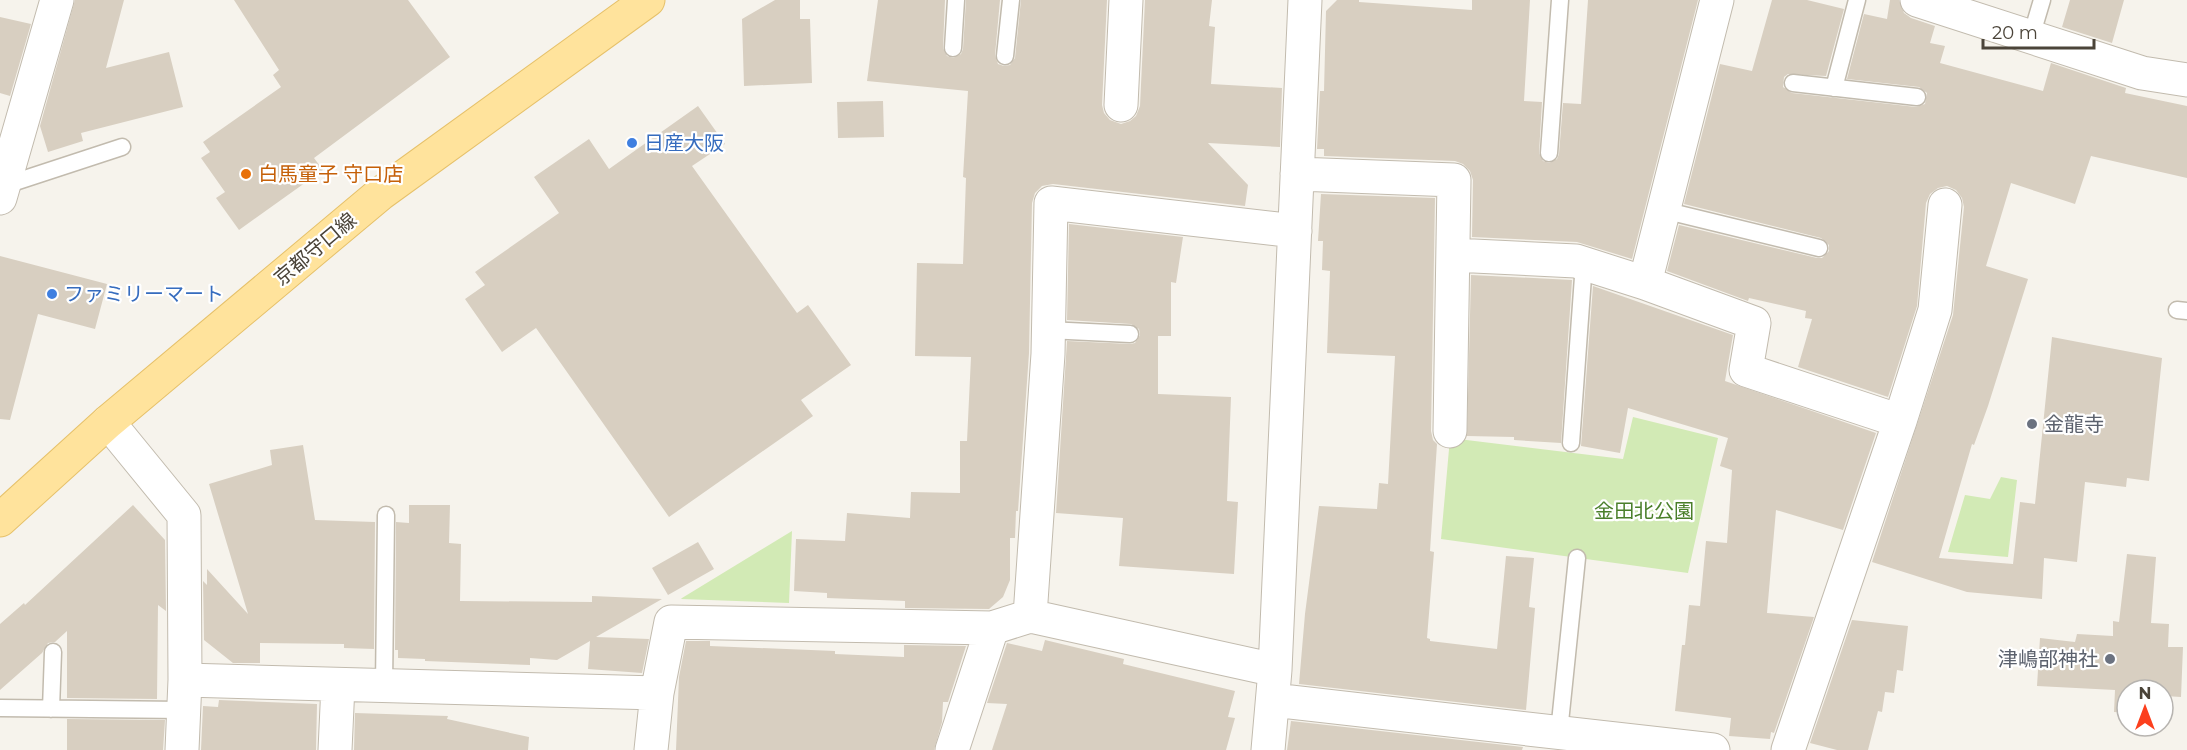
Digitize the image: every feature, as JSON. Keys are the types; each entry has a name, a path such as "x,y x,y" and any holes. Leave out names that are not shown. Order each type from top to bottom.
{"main road":[{"name":"京都守口線","path":"0,520 108,422 380,194 648,0"}],"street":[{"path":"2,192 57,0"},
{"path":"1121,105 1126,0"},
{"path":"1269,750 1274,685 1305,0"},
{"path":"1645,283 1717,0"},
{"path":"1917,0 2142,73 2187,80"},
{"path":"1297,174 1454,180 1450,431"},
{"path":"1030,616 1048,330 1051,203 1295,231"},
{"path":"1788,750 1900,421 1935,310 1945,205"},
{"path":"1453,255 1576,261 1645,283 1754,323 1746,369 1900,421"},
{"path":"108,422 184,515 182,750"},
{"path":"651,750 657,693 671,622 992,628 1030,616 1274,685 1570,739 1713,750"},
{"path":"952,750 992,628"},
{"path":"184,695 338,685 657,693"},
{"path":"335,750 338,685"}],"lane":[{"path":"953,48 956,0"},
{"path":"1005,56 1011,0"},
{"path":"1549,153 1560,0"},
{"path":"1834,88 1857,0"},
{"path":"2031,36 2042,0"},
{"path":"1793,83 1917,97"},
{"path":"2,192 122,147"},
{"path":"1663,210 1819,248"},
{"path":"1571,443 1584,263"},
{"path":"1048,330 1130,334"},
{"path":"384,686 386,515"},
{"path":"1570,739 1577,558"},
{"path":"51,709 53,652"},
{"path":"0,708 51,709 184,695"}],"green space":[{"name":"金田北公園","path":"1633,417 1718,438 1688,573 1441,539 1450,438 1623,459"},
{"path":"2001,477 2017,480 2008,557 1948,552 1965,495 1990,499"},
{"path":"792,531 789,603 681,599 682,598"}],"building":[{"path":"75,0 124,0 106,68 169,52 183,107 81,133 83,141 48,152 40,126"},
{"path":"234,0 408,0 450,57 314,158 323,170 239,230 216,198 225,192 201,158 210,152 203,142 281,87 273,75 279,70"},
{"path":"775,0 800,0 800,19 810,19 812,83 744,86 742,19"},
{"path":"878,0 945,0 943,48 947,56 953,58 961,54 963,49 966,0 1000,0 995,55 998,64 1004,66 1010,65 1015,58 1021,0 1107,0 1102,105 1104,113 1110,120 1121,124 1136,116 1140,106 1145,0 1212,0 1209,26 1215,27 1211,84 1282,88 1280,147 1208,143 1248,185 1245,206 1053,184 1042,186 1035,193 1032,203 1029,353 1018,511 1016,511 1015,538 1010,538 1010,580 1003,597 989,609 905,608 905,601 827,598 827,593 794,591 796,539 845,541 847,513 910,518 911,492 960,493 960,441 967,441 971,357 915,356 917,263 963,264 966,178 963,177 968,91 867,81"},
{"path":"1337,0 1472,10 1472,0 1530,0 1524,101 1542,102 1539,153 1543,161 1549,163 1557,159 1559,154 1563,103 1581,104 1588,0 1698,0 1632,259 1577,242 1472,237 1473,180 1470,171 1463,164 1455,161 1324,156 1324,149 1317,149 1320,91 1324,91 1326,11"},
{"path":"1772,0 1807,0 1844,9 1826,76 1788,74 1784,77 1783,87 1792,93 1916,107 1925,104 1927,93 1919,87 1847,79 1864,14 1887,19 1890,0 1899,0 1904,13 1911,18 1935,26 1930,43 1945,46 1940,63 2043,91 2051,63 2126,88 2125,93 2187,106 2187,178 2091,156 2075,204 2011,183 1986,266 2028,279 1988,406 1974,445 1972,444 1939,558 2013,564 2020,502 2035,504 2052,337 2162,358 2149,481 2127,478 2126,487 2085,482 2077,562 2044,558 2042,599 1967,592 1872,562 1953,315 1964,207 1962,198 1956,190 1947,186 1938,188 1930,194 1926,203 1917,306 1888,397 1798,367 1812,319 1805,318 1806,311 1749,298 1748,301 1667,271 1679,225 1817,258 1822,258 1829,251 1829,245 1821,238 1684,204 1720,64 1752,71"},
{"path":"2070,0 2124,0 2112,43 2062,27"},
{"path":"0,17 31,24 10,96 0,93"},
{"path":"883,101 884,137 838,138 837,102"},
{"path":"698,106 725,144 692,166 797,313 808,305 851,365 801,400 813,416 669,517 536,328 502,352 465,299 485,285 475,272 559,213 534,177 589,139 609,169"},
{"path":"1321,194 1435,198 1431,431 1433,440 1437,444 1430,551 1434,552 1427,638 1430,641 1497,649 1506,556 1534,558 1529,607 1535,608 1526,710 1299,684 1305,614 1319,506 1377,509 1379,483 1388,484 1395,356 1327,353 1330,271 1322,270 1323,241 1318,241"},
{"path":"1069,224 1183,237 1176,283 1171,282 1171,336 1158,336 1158,394 1231,397 1227,501 1238,502 1234,574 1119,566 1123,518 1056,513 1067,341 1130,344 1135,343 1140,335 1139,329 1131,324 1067,320"},
{"path":"0,256 107,284 95,329 38,314 10,420 0,419"},
{"path":"1471,275 1572,280 1561,443 1514,440 1514,437 1467,436"},
{"path":"1593,286 1733,335 1725,381 1876,433 1843,530 1776,510 1767,613 1814,617 1770,739 1729,736 1731,718 1675,711 1689,605 1700,606 1706,541 1727,543 1732,470 1720,466 1728,438 1628,408 1620,453 1581,446"},
{"path":"303,445 315,520 375,522 374,649 344,648 344,644 260,643 260,663 233,663 204,640 203,581 207,585 207,569 248,614 209,484 272,465 270,450"},
{"path":"133,505 165,540 166,611 158,605 157,699 67,698 67,631 55,642 48,643 42,653 0,690 0,624 24,603 25,605"},
{"path":"409,505 450,505 449,543 461,544 460,601 592,602 592,596 662,599 596,637 649,639 642,673 588,669 590,641 557,660 530,658 530,665 398,658 398,650 395,650 396,522 409,523"},
{"path":"698,542 714,569 668,595 652,568"},
{"path":"2127,554 2156,557 2151,623 2169,624 2168,647 2183,647 2181,697 2175,697 2175,678 2115,678 2115,690 2037,686 2040,638 2075,642 2077,634 2113,636 2113,621 2119,622"},
{"path":"1852,620 1908,626 1903,671 1897,670 1894,693 1885,692 1882,712 1878,711 1868,750 1837,750 1810,743"},
{"path":"1045,640 1124,659 1123,664 1235,691 1228,717 1235,718 1226,750 992,750 1007,704 987,703 1007,643 1042,651"},
{"path":"686,641 710,641 710,646 835,651 835,654 904,657 904,645 966,646 948,702 943,702 942,722 934,750 676,750 679,677"},
{"path":"219,700 317,704 316,750 201,750 203,706 218,707"},
{"path":"355,713 448,716 447,719 529,737 528,750 354,750"},
{"path":"67,719 165,720 163,750 67,750"},
{"path":"1291,721 1523,747 1522,750 1287,750"}],"place":[{"name":"日産大阪","path":"632,143"},
{"name":"白馬童子 守口店","path":"246,174"},
{"name":"ファミリーマート","path":"52,294"},
{"name":"金龍寺","path":"2032,424"},
{"name":"津嶋部神社","path":"2110,659"}]}
